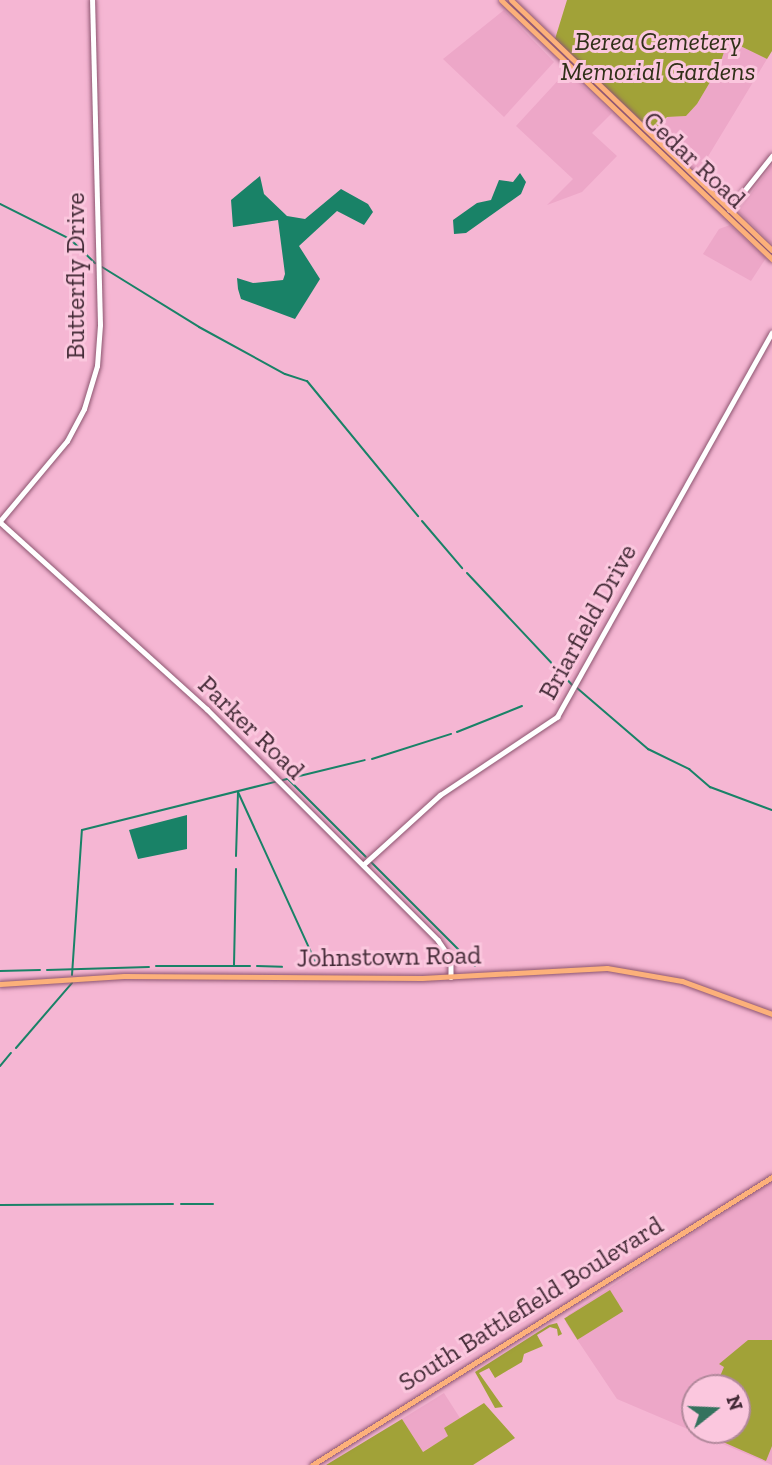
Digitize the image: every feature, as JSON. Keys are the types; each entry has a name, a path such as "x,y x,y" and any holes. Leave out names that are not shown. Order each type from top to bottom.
{"main road":[{"name":"Cedar Road","path":"501,0 564,64 772,250"},
{"name":"Cedar Road","path":"511,0 772,259"},
{"path":"558,48 564,64 614,101"},
{"name":"Johnstown Road","path":"0,984 124,976 451,977 628,970 682,981 772,1014"},
{"name":"South Battlefield Boulevard","path":"312,1465 772,1177"}],"street":[{"name":"Butterfly Drive","path":"0,522 71,435 90,393 99,355 92,0"},
{"path":"726,211 772,156"},
{"name":"Briarfield Drive","path":"363,865 440,795 556,717 772,333"},
{"name":"Parker Road","path":"0,522 207,709 363,865 446,949 451,977"}],"shaded area":[{"path":"504,10 554,62 504,117 443,59"},
{"path":"728,40 767,59 698,173 653,132 668,117 686,116 697,104 719,67"},
{"path":"570,74 612,113 592,133 617,156 582,192 547,205 573,179 516,126 563,75"},
{"path":"772,165 772,244 738,211"},
{"path":"520,173 526,182 521,194 466,233 454,234 453,220 477,203 491,200 499,180 513,182"},
{"path":"260,176 264,194 287,216 305,219 341,189 368,204 373,212 364,225 337,211 299,246 320,279 295,319 241,299 238,289 237,278 253,283 283,280 285,274 278,220 233,227 231,200"},
{"path":"730,225 766,258 751,281 703,254 719,229"},
{"path":"187,815 187,849 138,859 129,830"},
{"path":"772,1181 772,1465 723,1444 751,1444 751,1374 681,1374 681,1426 617,1399 566,1323 568,1315"},
{"path":"444,1393 460,1418 444,1428 449,1436 422,1452 402,1419"}],"green space":[{"name":"Berea Cemetery Memorial Gardens","path":"567,0 772,0 772,51 767,59 728,40 719,67 697,104 686,116 667,117 653,132 555,39"},
{"path":"610,1290 623,1311 577,1340 564,1319"},
{"path":"557,1323 562,1334 558,1336 557,1329 550,1327 537,1335 543,1346 524,1354 522,1362 495,1378 489,1368 479,1373 503,1407 495,1408 475,1372 549,1325"},
{"path":"748,1340 772,1340 772,1446 766,1461 728,1444 751,1444 751,1374 721,1374 724,1367 719,1364"},
{"path":"484,1403 515,1438 473,1465 326,1465 402,1419 423,1452 448,1436 444,1428"}],"waterway":[{"path":"0,204 70,239 95,263"},
{"path":"102,267 199,327 285,374 307,381 418,516"},
{"path":"422,521 462,568"},
{"path":"467,573 573,686"},
{"path":"577,688 648,749 689,769 710,787 772,810"},
{"path":"457,732 522,706"},
{"path":"372,759 451,734"},
{"path":"283,780 365,760"},
{"path":"288,779 366,857"},
{"path":"72,975 82,830 275,782"},
{"path":"238,792 316,963"},
{"path":"236,856 238,792"},
{"path":"371,862 475,966"},
{"path":"234,965 236,869"},
{"path":"156,966 250,966"},
{"path":"257,966 282,967"},
{"path":"47,970 149,967"},
{"path":"0,971 40,970"},
{"path":"16,1048 72,983"},
{"path":"0,1066 11,1053"},
{"path":"0,1205 173,1204"},
{"path":"181,1204 213,1204"}]}
